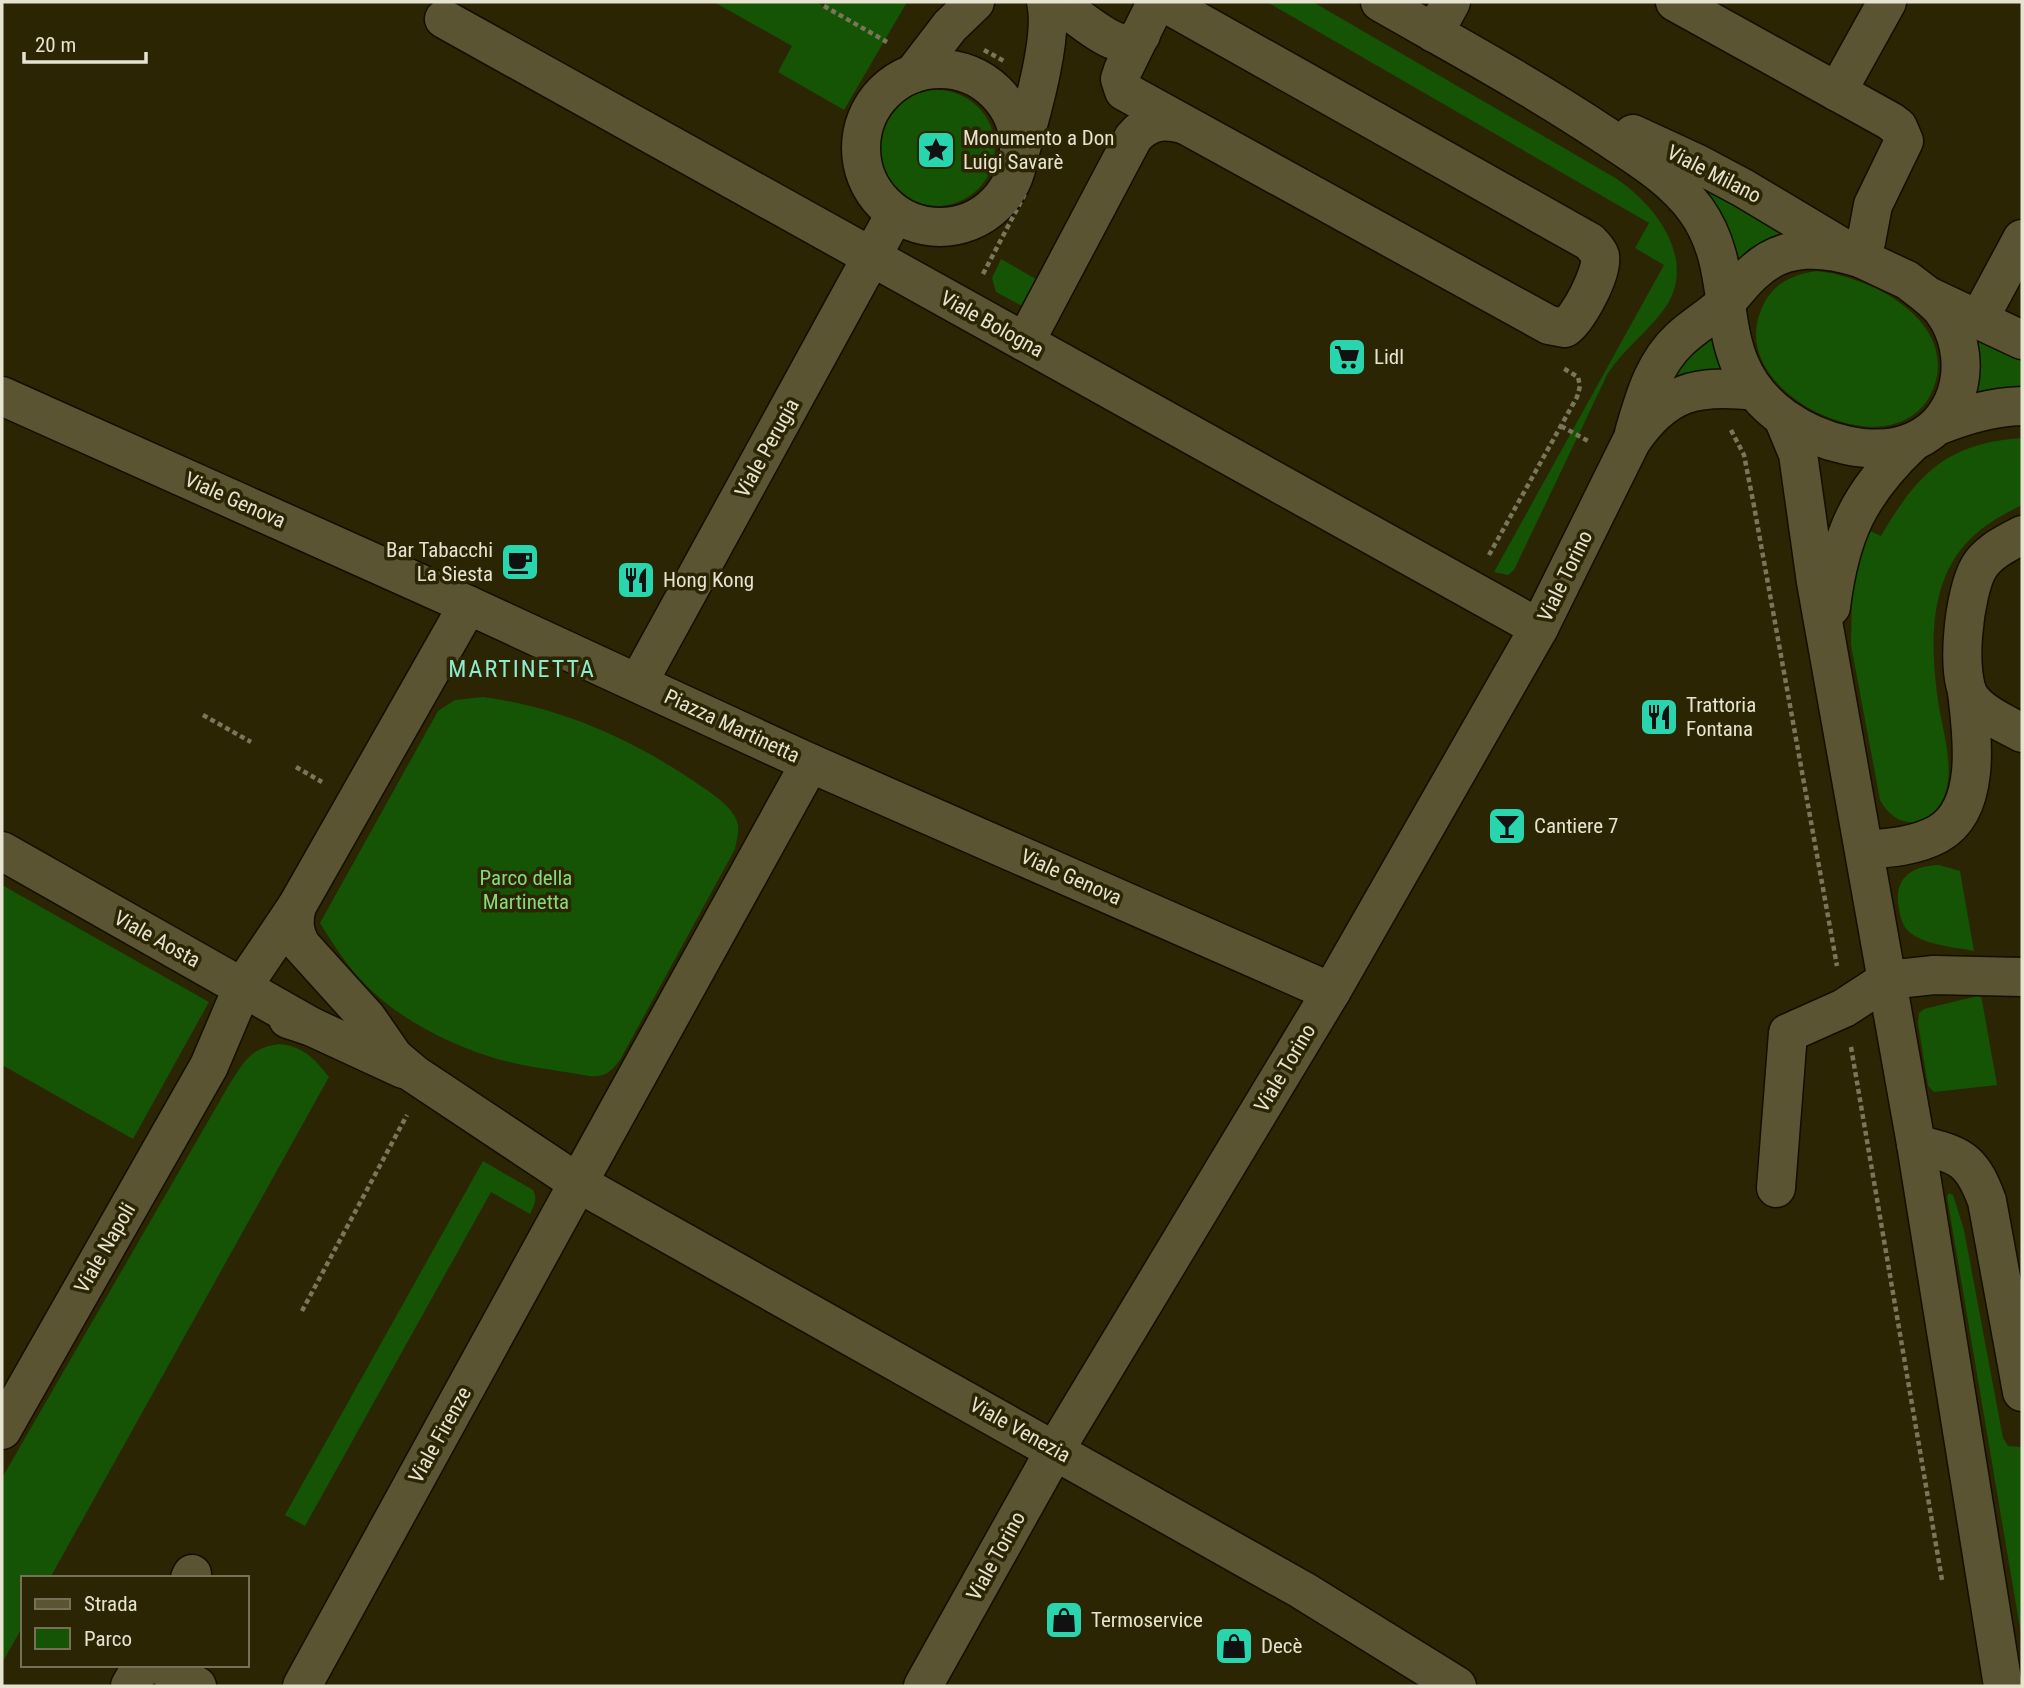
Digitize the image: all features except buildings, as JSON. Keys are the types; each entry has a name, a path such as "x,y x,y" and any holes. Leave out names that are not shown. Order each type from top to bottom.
{"street":[{"path":"975,2 950,26 918,67 890,86 872,106 862,130 861,157 868,183 895,214 931,227 956,225 980,216 1000,200 1013,178 1033,109 1048,13 1046,2"},
{"path":"1057,2 1108,38 1118,42 1134,40 1141,35"},
{"name":"Viale Milano","path":"1380,2 1442,17 1560,105 1649,164 1684,196 1707,231 1720,268 1731,340 1744,375 1755,391 1783,418 1821,438 1873,449 1893,448 1967,415 1995,407 2022,406"},
{"path":"1675,2 1898,127 1905,141 1873,205 1860,258"},
{"path":"1837,92 1887,2"},
{"path":"1162,5 1172,7 1590,242 1597,249 1600,258 1597,277 1573,321 1560,328 1549,325 1129,95 1122,88 1121,75 1141,35 1153,12 1162,5"},
{"name":"Viale Bologna","path":"444,19 1539,628"},
{"path":"918,67 966,73 990,86 1007,105 1017,128 1019,154"},
{"name":"Viale Milano","path":"1560,105 1646,139 1698,164 1785,212 1860,258 1906,280 1928,296 1943,311 1954,331 1962,368 1953,405 1925,434"},
{"path":"1025,342 1133,138 1140,130 1159,121 1183,124"},
{"name":"Viale Perugia","path":"638,683 895,214"},
{"path":"1979,319 2022,239"},
{"name":"Viale Milano","path":"1726,303 1753,272 1765,262 1780,256 1816,248 1835,250 1860,258"},
{"name":"Viale Milano","path":"1928,296 2022,340"},
{"name":"Viale Torino","path":"1631,442 1645,395 1662,361 1679,340 1726,303"},
{"name":"Viale Torino","path":"923,1686 1055,1450 1331,992 1539,628 1631,442 1642,425 1671,401 1684,395 1715,388 1755,391"},
{"name":"Viale Genova","path":"2,396 468,605"},
{"path":"1783,418 1798,454 1829,651 1916,1144 2003,1686"},
{"path":"1829,651 1835,578 1847,532 1869,490 1886,467 1925,434"},
{"path":"1865,850 1898,847 1941,832 1954,819 1963,803 1973,758 1962,642 1964,614 1979,567 1995,550 2022,535"},
{"path":"243,986 297,906 468,605"},
{"name":"Piazza Martinetta","path":"468,605 810,763 578,1183"},
{"path":"1967,692 1981,708 2022,733"},
{"name":"Viale Genova","path":"810,763 1331,992"},
{"name":"Viale Aosta","path":"2,851 313,1027"},
{"path":"297,906 293,919 295,933 301,945 367,1018 394,1057 578,1183"},
{"path":"1776,1188 1788,1033 1844,1008 1887,980 1934,975 2022,976"},
{"name":"Viale Napoli","path":"3,1423 209,1066 243,986"},
{"name":"Viale Napoli","path":"209,1066 226,1046 258,1023 273,1018 286,1018 313,1027"},
{"path":"313,1027 420,1077"},
{"path":"1916,1144 1951,1153 1968,1163 1979,1180 1987,1201 2022,1392"},
{"name":"Viale Venezia","path":"578,1183 1302,1590 1457,1686"},
{"name":"Viale Firenze","path":"302,1686 578,1183"},
{"path":"130,1686 141,1667"},
{"path":"164,1667 197,1686"}],"path":[{"path":"824,6 918,67"},
{"path":"1470,590 1577,397 1580,386 1578,377 1557,362 1560,328"},
{"path":"203,715 251,742"},
{"path":"302,1311 420,1077"}],"green space":[{"path":"714,2 816,2 823,6 826,2 907,2 844,110 778,72 792,46"},
{"path":"1267,2 1313,2 1617,179 1647,205 1669,238 1677,275 1673,294 1662,312 1608,373 1514,570 1508,575 1494,572 1664,265 1635,248 1649,223"},
{"path":"937,90 959,94 978,107 991,126 995,148 991,170 978,189 959,202 937,206 915,202 896,189 883,170 879,148 883,126 896,107 915,94"},
{"path":"1707,188 1788,232 1741,263 1737,260 1727,227 1706,192"},
{"path":"1001,259 1041,282 1026,308 996,292 992,278"},
{"path":"1816,271 1862,282 1886,294 1907,308 1924,326 1935,346 1938,369 1931,394 1912,416 1885,426 1862,426 1837,420 1812,410 1790,395 1772,377 1760,356 1756,333 1762,308 1771,293 1783,282"},
{"path":"1715,337 1724,370 1667,381 1675,367"},
{"path":"1980,338 2022,362 2022,390 1973,394 1975,341"},
{"path":"2022,438 2022,505 1998,518 1968,541 1951,565 1937,604 1934,666 1948,763 1945,795 1930,815 1910,822 1899,820 1880,800 1851,645 1852,582 1868,530 1881,536 1908,495 1937,465 1974,447"},
{"name":"Parco della Martinetta","path":"483,697 540,708 621,739 671,766 712,793 728,807 737,821 735,849 620,1060 603,1075 589,1076 505,1061 459,1045 424,1028 392,1008 364,983 320,923 438,711 455,700"},
{"path":"1939,865 1960,871 1974,951 1921,939 1908,931 1902,921 1898,899 1901,882 1912,871"},
{"path":"2,885 209,1002 133,1139 2,1065"},
{"path":"1981,995 1997,1085 1934,1092 1928,1086 1918,1023 1919,1013 1924,1009"},
{"path":"279,1044 295,1047 308,1054 329,1077 51,1576 21,1576 21,1630 2,1663 2,1478 229,1085 249,1057 269,1046"},
{"path":"483,1161 533,1190 535,1199 530,1214 491,1192 305,1526 285,1515"},
{"path":"1949,1193 1953,1195 1964,1230 2003,1438 2008,1446 2022,1447 2022,1640 1947,1197"}],"place":[{"name":"Monumento a Don Luigi Savarè","path":"936,150"},
{"name":"Lidl","path":"1347,357"},
{"name":"Bar Tabacchi La Siesta","path":"520,562"},
{"name":"Hong Kong","path":"636,580"},
{"name":"Trattoria Fontana","path":"1659,717"},
{"name":"Cantiere 7","path":"1507,826"},
{"name":"Termoservice","path":"1064,1620"},
{"name":"Decè","path":"1234,1646"}],"district":[{"name":"MARTINETTA","path":"522,669"}]}
